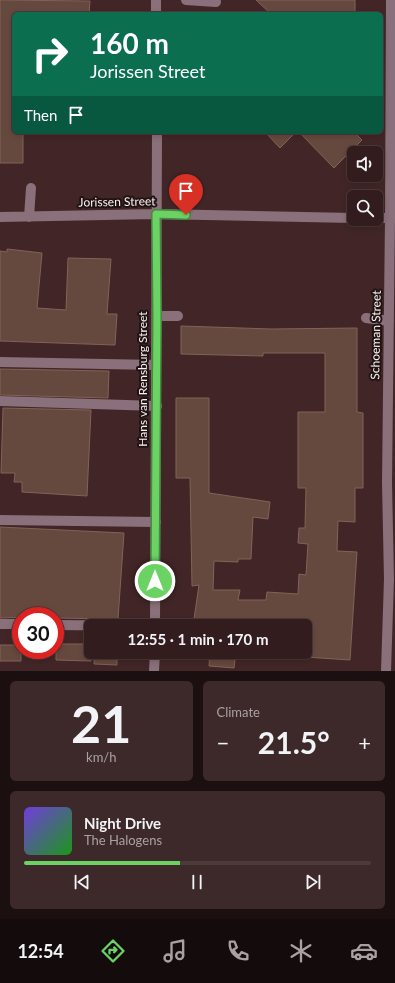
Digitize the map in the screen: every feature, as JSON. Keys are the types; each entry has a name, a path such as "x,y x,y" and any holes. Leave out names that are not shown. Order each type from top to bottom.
{"street":[{"path":"156,0 156,12"},
{"path":"186,0 216,2"},
{"name":"Schoeman Street","path":"386,671 392,579 389,321 393,218 391,0"},
{"name":"Hans van Rensburg Street","path":"155,619 157,134"},
{"path":"29,217 31,188"},
{"name":"Jorissen Street","path":"0,217 156,214 347,218"},
{"path":"157,316 178,316"},
{"path":"366,318 389,321"},
{"path":"0,362 156,365"},
{"path":"0,402 156,406"},
{"path":"0,520 156,522"},
{"path":"0,624 12,624"},
{"path":"64,625 84,625"},
{"path":"154,659 154,671"}],"building":[{"path":"0,0 90,1 89,12 12,12 12,134 23,134 23,163 0,163"},
{"path":"256,0 355,0 355,12 269,12"},
{"path":"267,134 294,134 280,148"},
{"path":"301,134 356,134 362,140 356,146 347,146 347,155 334,168"},
{"path":"7,249 42,253 37,308 66,310 68,258 111,259 107,314 117,314 115,345 0,341 0,251 7,252"},
{"path":"181,326 271,329 357,328 357,412 363,413 363,488 355,488 355,522 338,521 337,551 357,552 350,660 312,657 312,619 194,619 199,585 192,586 190,478 176,478 176,398 209,398 209,493 270,502 268,519 253,517 251,559 238,559 238,562 214,561 213,590 240,590 238,600 266,600 267,592 298,594 299,574 306,575 308,544 298,543 299,528 305,528 306,488 298,488 298,412 325,412 325,353 263,353 263,356 181,354"},
{"path":"0,369 109,371 108,398 0,395"},
{"path":"3,408 91,410 87,496 22,492 22,482 14,482 15,473 1,473"},
{"path":"0,527 124,533 118,619 64,618 64,607 12,607 12,618 0,618"},
{"path":"64,644 84,644 84,659 91,659 91,661 56,660 64,659"},
{"path":"0,645 12,645 12,659 21,659 21,661 0,661"},
{"path":"94,659 117,659 117,665 94,664"},
{"path":"210,659 235,659 234,668 209,666"}],"route":[{"path":"155,581 157,316 156,214 186,215"}]}
